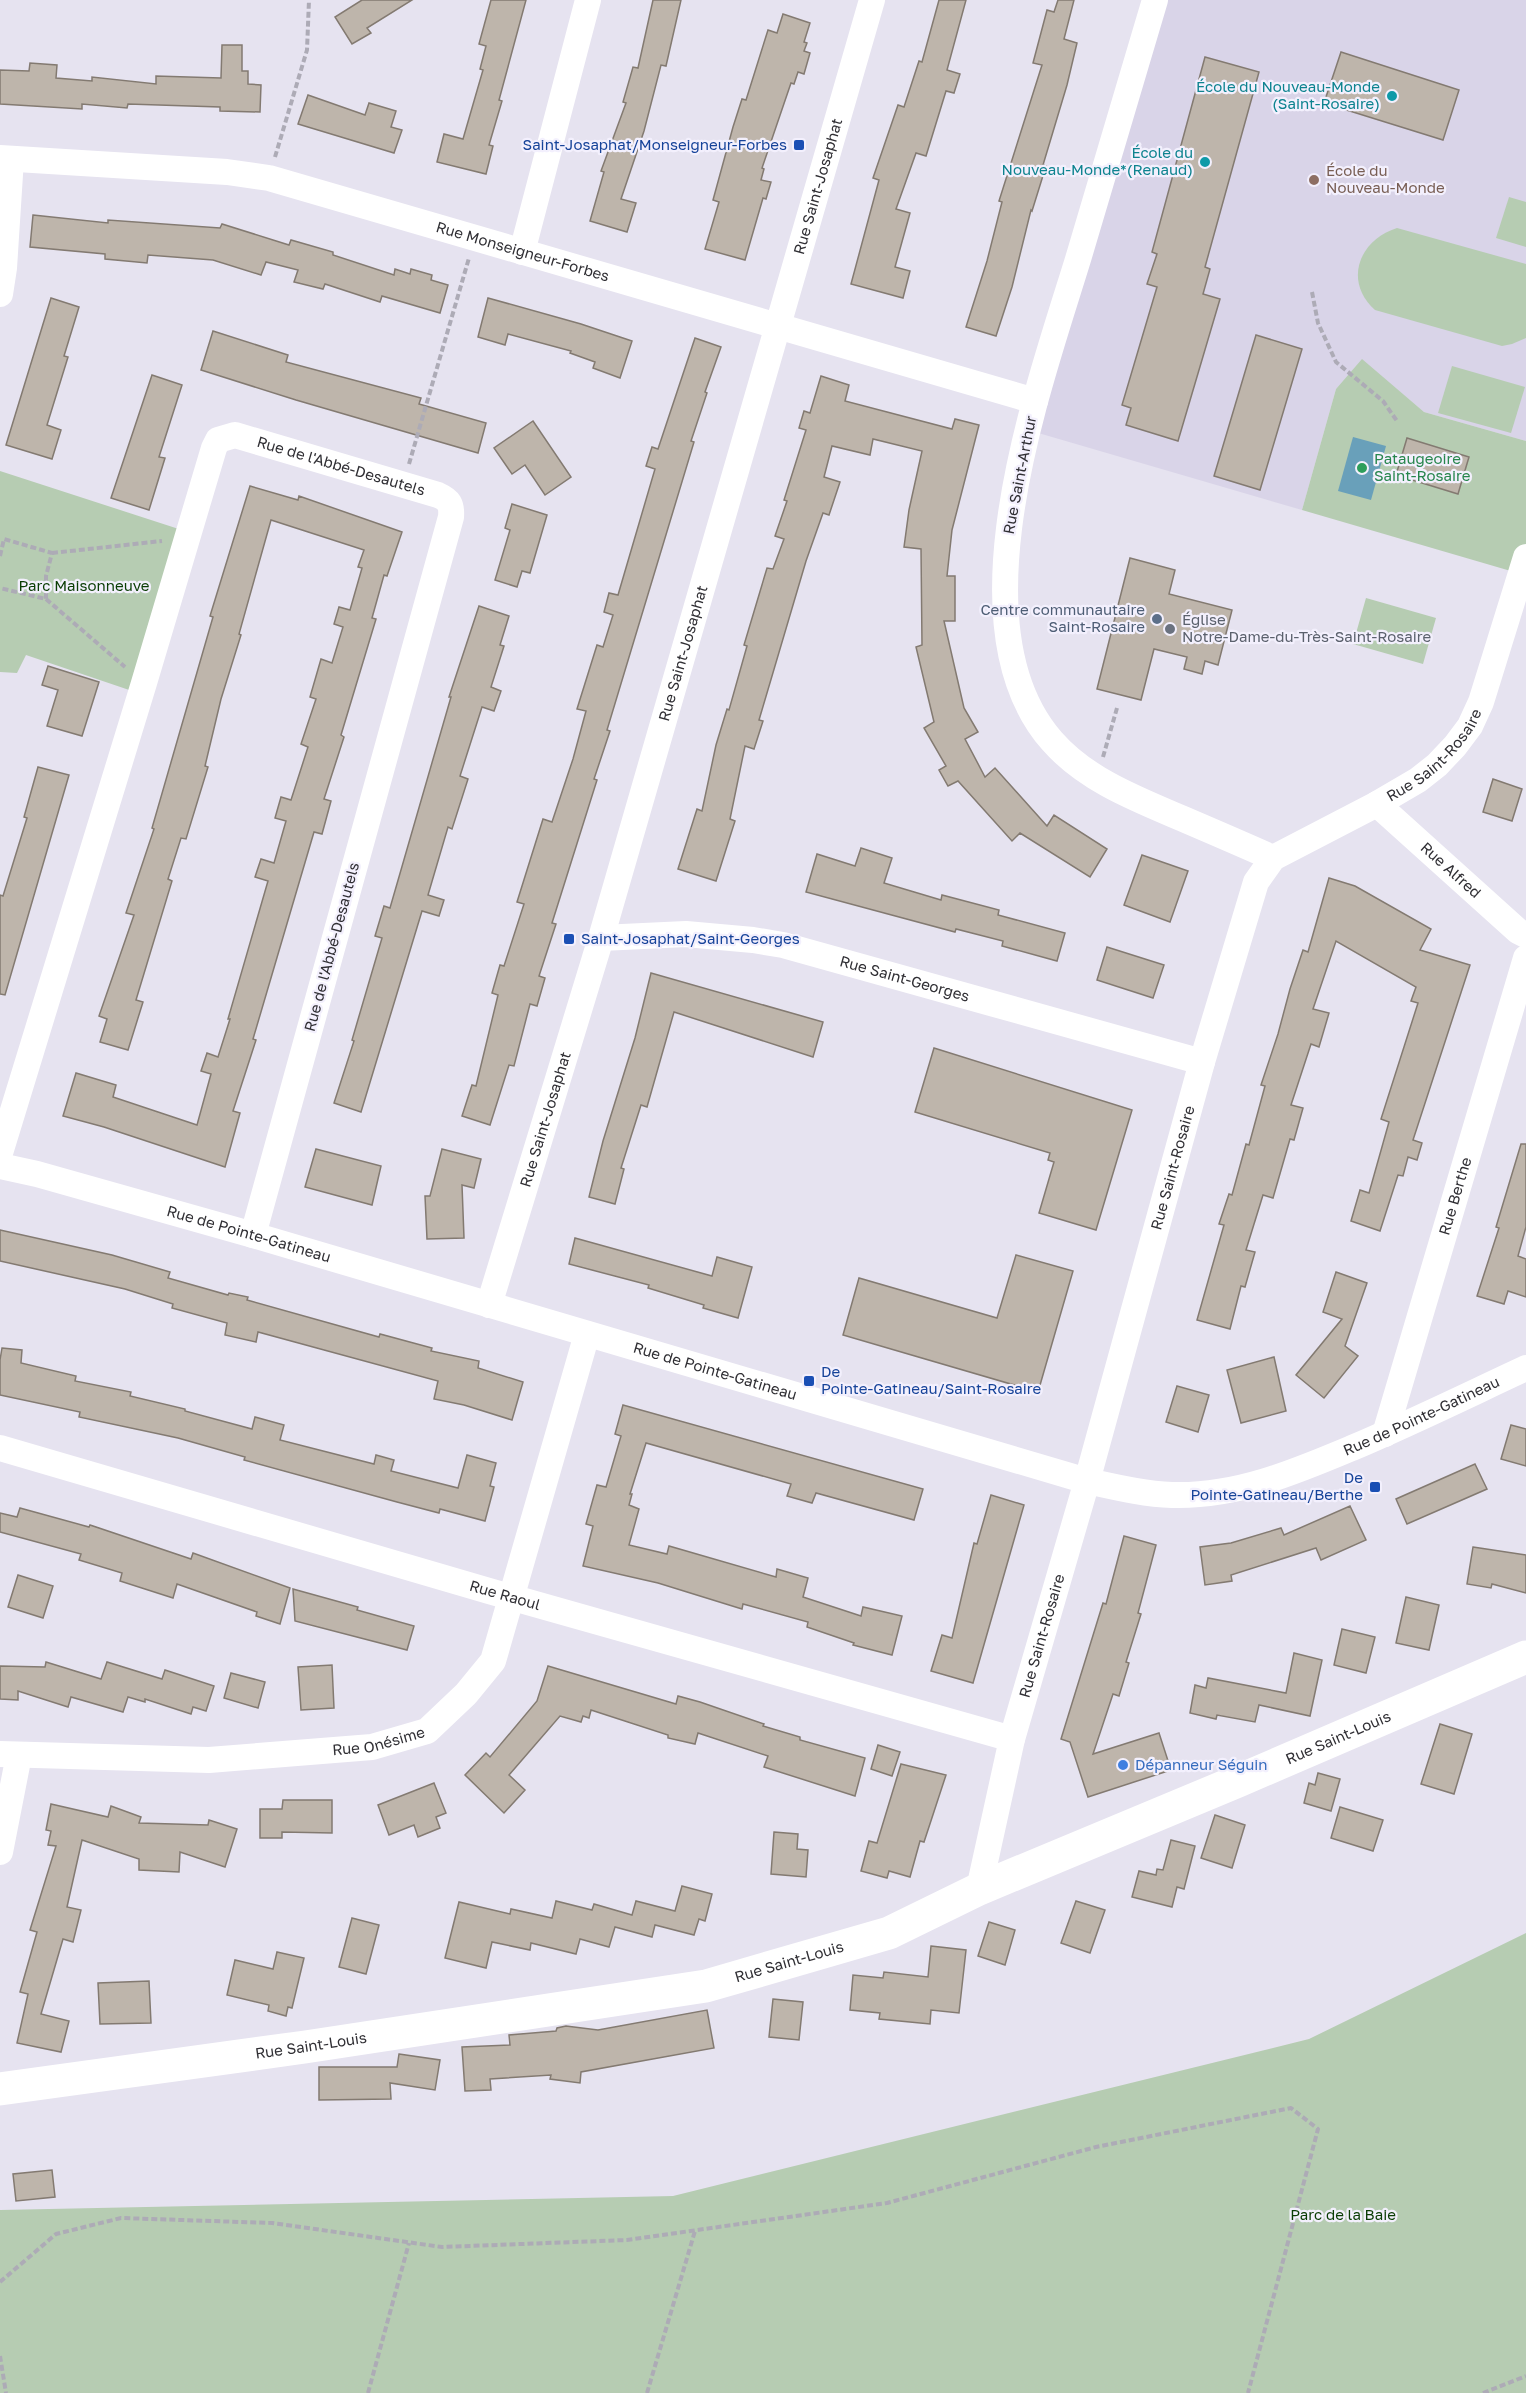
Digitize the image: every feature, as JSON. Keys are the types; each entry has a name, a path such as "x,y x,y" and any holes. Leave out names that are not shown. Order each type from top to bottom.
{"street":[{"path":"522,252 588,0"},
{"name":"Rue Saint-Josaphat","path":"489,1305 602,938 872,0"},
{"name":"Rue Saint-Arthur","path":"1155,0 1035,401 1018,472 1007,539 1006,605 1011,654 1019,681 1037,722 1064,754 1097,778 1135,799 1273,858"},
{"name":"Rue Monseigneur-Forbes","path":"5,159 227,171 269,178 1035,401"},
{"path":"0,294 4,268 5,159"},
{"name":"Rue de l'Abbé-Desautels","path":"0,1153 186,538 218,440 235,435 403,484 447,499 452,507 451,517 253,1235"},
{"name":"Rue Saint-Rosaire","path":"979,1889 1012,1739 1087,1481 1202,1062 1256,882 1273,858 1418,780 1437,765 1470,726 1481,702 1526,557"},
{"name":"Rue Alfred","path":"1377,804 1518,931 1526,935"},
{"name":"Rue Saint-Georges","path":"602,938 687,934 783,945 1202,1062"},
{"name":"Rue Berthe","path":"1385,1434 1526,958"},
{"name":"Rue de Pointe-Gatineau","path":"0,1166 37,1174 253,1235 1087,1481 1143,1492 1173,1495 1239,1488 1298,1471 1385,1434 1526,1368"},
{"name":"Rue Onésime","path":"10,1755 209,1760 372,1748 427,1731 466,1694 494,1661 587,1334"},
{"name":"Rue Raoul","path":"0,1448 512,1598 1012,1739"},
{"name":"Rue Saint-Louis","path":"0,2089 305,2047 706,1986 889,1933 979,1889 1260,1772 1526,1657"},
{"path":"0,1852 10,1755"}],"path":[{"path":"269,178 307,50 309,0"},
{"path":"403,484 475,238"},
{"path":"1312,292 1318,323 1336,362 1383,401 1397,422"},
{"path":"0,535 4,540 52,553 186,538"},
{"path":"0,556 4,540"},
{"path":"46,599 46,576 52,553"},
{"path":"0,588 46,599 144,683"},
{"path":"1097,778 1117,708"},
{"path":"0,2282 56,2234 121,2218 272,2223 442,2247 627,2240 887,2203 1095,2147 1291,2108 1318,2129 1248,2393"},
{"path":"647,2393 695,2230"},
{"path":"368,2393 409,2243"},
{"path":"0,2356 6,2393"},
{"path":"1483,2393 1526,2376"}],"shaded area":[{"name":"École du Nouveau-Monde","path":"1155,0 1526,0 1526,441 1424,412 1362,360 1336,389 1302,510 1028,430"}],"green space":[{"path":"1509,197 1526,202 1526,247 1496,238"},
{"path":"1397,228 1526,264 1526,338 1502,346 1375,310 1365,299 1360,287 1358,274 1360,263 1373,242"},
{"path":"1362,359 1424,412 1526,441 1526,557 1521,574 1302,510 1336,389"},
{"path":"1452,366 1525,387 1511,433 1438,413"},
{"name":"Parc Maisonneuve","path":"0,471 188,532 141,694 26,655 17,673 0,672"},
{"path":"1366,598 1436,618 1423,664 1353,644"},
{"name":"Parc de la Baie","path":"1526,1933 1526,2393 0,2393 0,2210 673,2196 1309,2039"}],"water":[{"name":"Pataugeoire Saint-Rosaire","path":"1353,437 1386,446 1371,500 1338,491"}],"building":[{"path":"362,0 412,0 367,28 371,33 352,44 335,17"},
{"path":"491,0 526,0 499,100 502,101 489,145 493,146 486,174 437,162 444,134 463,139 483,70 480,69 486,46 479,44"},
{"path":"653,0 681,0 666,66 661,65 644,131 621,199 636,203 627,232 590,221 604,172 601,171 626,103 623,102 633,67 638,68"},
{"path":"939,0 966,0 947,70 960,74 954,93 946,91 926,156 916,153 896,209 910,213 895,267 910,271 903,298 851,284 879,180 873,178 898,105 904,107 919,61 922,62"},
{"path":"1058,0 1074,0 1064,39 1077,43 1043,165 1046,166 1031,210 1012,287 996,336 966,327 987,261 1002,202 999,201 1042,65 1033,63 1047,10 1054,12"},
{"path":"783,14 810,23 804,42 807,43 804,51 810,53 804,74 798,72 794,84 791,83 762,168 764,169 761,180 771,182 766,199 763,198 745,260 705,249 719,202 713,200 742,99 746,100 768,30 777,33"},
{"path":"222,45 242,45 242,71 248,71 248,84 261,85 260,112 220,111 220,107 128,104 127,108 82,104 82,109 0,104 0,70 29,71 30,63 57,65 56,78 92,81 92,77 156,84 156,76 221,78"},
{"name":"École du Nouveau-Monde (Saint-Rosaire)","path":"1341,52 1459,90 1443,140 1324,103"},
{"name":"École du Nouveau-Monde*(Renaud)","path":"1205,57 1259,72 1205,267 1210,269 1203,294 1220,299 1178,441 1126,425 1131,408 1122,405 1157,287 1147,284 1157,254 1152,252"},
{"path":"308,95 365,115 369,103 396,111 391,127 402,130 394,153 298,124"},
{"path":"33,215 108,223 108,220 220,228 222,224 289,245 291,240 333,252 333,255 394,275 395,269 410,274 411,269 432,275 431,280 448,285 440,313 382,296 380,302 325,284 323,289 294,282 298,270 266,262 261,275 213,260 148,255 147,263 105,259 105,254 30,247"},
{"path":"51,298 79,307 64,356 68,357 47,425 61,430 52,459 6,445"},
{"path":"488,298 632,341 620,378 593,368 595,362 570,353 571,351 508,334 505,345 478,337"},
{"path":"213,331 288,355 286,362 421,398 419,404 486,423 478,453 201,370"},
{"path":"1256,335 1302,349 1260,490 1214,476"},
{"path":"695,338 721,347 705,392 707,393 691,441 694,442 607,730 610,731 594,779 597,780 552,923 556,924 539,976 545,978 537,1006 530,1004 514,1066 509,1065 490,1125 462,1116 472,1085 476,1086 498,995 492,993 500,965 504,966 524,904 517,902 543,819 552,822 573,759 586,711 577,709 597,645 603,647 613,615 604,612 609,593 618,595 655,469 646,466 652,447 658,449"},
{"path":"152,375 182,385 159,457 165,458 149,510 111,498"},
{"path":"821,376 849,385 845,401 952,429 955,419 979,425 952,530 947,576 955,576 955,621 944,621 964,708 978,732 965,739 985,777 995,768 1047,826 1054,815 1107,849 1090,877 1020,833 1012,841 958,781 948,786 939,770 946,766 924,728 934,722 916,647 922,645 921,549 904,547 909,510 922,451 873,439 870,455 832,446 824,477 840,482 829,515 823,513 806,561 759,720 763,721 754,749 745,746 730,819 735,821 716,881 678,869 697,809 702,811 716,745 727,709 729,710 747,646 744,645 767,568 773,569 784,539 775,536 806,430 799,428 804,411 810,413"},
{"path":"533,421 571,477 545,495 525,465 512,474 494,448"},
{"path":"1407,438 1469,457 1458,494 1396,475"},
{"path":"250,486 298,500 299,496 402,532 387,576 384,575 372,618 376,619 341,735 344,737 324,799 331,801 322,834 314,832 253,1039 256,1040 233,1111 240,1113 225,1167 104,1127 63,1116 76,1073 116,1085 113,1097 197,1125 211,1074 201,1071 207,1053 218,1057 230,1019 228,1019 268,881 255,877 261,859 274,863 286,821 275,818 281,797 291,800 308,747 301,744 316,699 310,697 321,659 332,663 343,627 334,624 339,607 350,610 362,568 358,567 364,550 271,520 239,634 241,635 221,699 205,766 208,767 186,839 181,838 168,879 172,881 136,1000 143,1002 128,1050 100,1042 107,1019 99,1016 134,915 126,913 154,829 152,828 213,617 210,616"},
{"path":"512,504 547,515 530,573 522,571 517,587 495,580 510,530 505,528"},
{"name":"Église Notre-Dame-du-Très-Saint-Rosaire","path":"1130,558 1175,570 1169,594 1232,610 1218,665 1205,661 1202,674 1184,669 1187,657 1154,649 1141,700 1097,689"},
{"path":"479,606 509,616 500,645 504,646 491,687 501,691 494,711 482,707 460,776 468,779 452,829 448,827 428,895 444,900 439,916 422,911 361,1112 334,1103 354,1041 352,1040 382,938 375,936 384,906 390,908 451,697 449,697"},
{"path":"48,666 99,682 82,736 47,726 58,690 42,685"},
{"path":"38,767 69,775 5,995 0,994 0,895 3,896 27,818 24,817"},
{"path":"1493,779 1522,789 1512,821 1483,812"},
{"path":"861,848 892,858 884,883 941,900 942,895 999,910 998,915 1065,933 1057,961 1002,946 1003,941 956,929 955,932 806,892 817,854 855,866"},
{"path":"1142,855 1188,871 1170,922 1124,905"},
{"path":"1329,878 1355,886 1431,929 1420,950 1470,965 1413,1140 1422,1143 1417,1160 1408,1157 1403,1176 1398,1175 1380,1231 1351,1221 1360,1190 1369,1193 1389,1122 1381,1119 1418,1003 1411,1001 1416,987 1336,941 1313,1009 1329,1013 1319,1047 1311,1044 1291,1105 1303,1108 1294,1140 1290,1139 1273,1198 1263,1195 1246,1250 1255,1252 1245,1287 1241,1286 1230,1329 1197,1320 1224,1225 1219,1224 1229,1194 1232,1195 1246,1144 1249,1145 1265,1086 1261,1085 1303,950 1308,952"},
{"path":"1107,947 1164,965 1153,998 1097,980"},
{"path":"651,973 823,1022 813,1057 674,1012 647,1107 641,1105 621,1168 624,1169 615,1204 589,1197 603,1141 635,1038"},
{"path":"934,1048 1132,1110 1096,1230 1039,1213 1054,1162 1048,1160 1050,1153 915,1112"},
{"path":"1521,1144 1526,1144 1526,1227 1518,1256 1526,1259 1526,1297 1508,1291 1504,1304 1477,1296 1499,1228 1496,1227"},
{"path":"316,1149 381,1166 372,1205 305,1187"},
{"path":"442,1149 481,1159 474,1188 462,1185 464,1238 427,1239 425,1196 430,1196"},
{"path":"0,1230 112,1255 170,1272 168,1278 228,1295 229,1293 248,1297 247,1300 379,1337 380,1334 432,1348 431,1351 479,1361 478,1368 523,1382 512,1420 464,1405 434,1399 438,1381 258,1332 256,1342 225,1335 227,1323 172,1308 173,1304 125,1289 0,1261"},
{"path":"575,1238 712,1276 717,1257 752,1267 738,1318 648,1288 649,1285 569,1264"},
{"path":"1016,1255 1073,1271 1038,1392 843,1335 859,1278 997,1318"},
{"path":"1336,1272 1367,1283 1345,1346 1358,1356 1324,1398 1296,1375 1342,1319 1323,1312"},
{"path":"2,1348 22,1350 21,1363 76,1376 75,1381 131,1392 130,1396 185,1409 185,1411 252,1429 255,1417 284,1425 280,1440 374,1464 376,1455 394,1460 391,1471 458,1488 467,1455 496,1463 490,1486 494,1487 485,1521 440,1509 439,1513 244,1460 245,1457 178,1438 79,1417 80,1412 0,1395"},
{"path":"1274,1357 1286,1411 1241,1423 1227,1370"},
{"path":"1177,1386 1209,1395 1198,1432 1166,1422"},
{"path":"623,1405 923,1489 914,1520 816,1493 812,1503 787,1496 791,1484 646,1443 630,1494 632,1494 629,1505 639,1509 629,1545 667,1554 669,1546 776,1577 777,1569 808,1578 803,1597 861,1616 863,1607 902,1616 892,1655 853,1645 854,1643 807,1627 808,1622 743,1604 742,1609 658,1583 583,1566 593,1526 586,1524 597,1485 606,1487 621,1436 615,1434"},
{"path":"1511,1425 1526,1429 1526,1466 1501,1459"},
{"path":"1475,1464 1487,1489 1407,1524 1396,1499"},
{"path":"991,1495 1024,1505 973,1683 931,1671 942,1635 952,1638 974,1543 977,1544"},
{"path":"1350,1506 1366,1540 1321,1560 1316,1548 1231,1575 1232,1581 1205,1585 1200,1547 1231,1543 1281,1528 1284,1535"},
{"path":"20,1508 89,1527 90,1525 191,1559 193,1553 290,1588 280,1624 256,1616 257,1612 177,1584 173,1598 120,1581 122,1573 79,1560 81,1554 0,1532 0,1513 17,1517"},
{"path":"1124,1536 1156,1545 1138,1613 1141,1614 1126,1662 1129,1663 1119,1696 1113,1694 1093,1754 1159,1733 1171,1770 1088,1797 1070,1742 1061,1739 1103,1603 1106,1604"},
{"path":"1473,1547 1526,1555 1526,1593 1492,1584 1491,1588 1467,1584"},
{"path":"18,1575 53,1586 43,1618 8,1607"},
{"path":"293,1589 414,1626 407,1650 295,1621"},
{"path":"1406,1597 1439,1605 1429,1650 1396,1643"},
{"path":"1342,1629 1375,1637 1366,1673 1334,1665"},
{"path":"1294,1653 1322,1660 1310,1716 1259,1705 1255,1722 1217,1715 1216,1719 1190,1713 1195,1685 1206,1688 1208,1678 1286,1693"},
{"path":"46,1662 101,1679 107,1662 162,1679 165,1670 214,1686 206,1711 193,1707 191,1714 145,1699 145,1702 128,1697 123,1712 71,1697 68,1707 18,1691 18,1700 0,1699 0,1666 45,1667"},
{"path":"332,1665 334,1708 301,1710 298,1667"},
{"path":"548,1666 676,1704 678,1696 700,1702 764,1724 763,1726 800,1737 800,1740 865,1758 855,1796 764,1767 768,1756 698,1733 695,1744 668,1738 668,1735 591,1710 589,1718 583,1716 581,1722 560,1716 509,1775 525,1790 504,1813 465,1775 486,1753 490,1757 537,1701"},
{"path":"231,1673 265,1682 258,1708 224,1698"},
{"path":"1440,1724 1472,1734 1454,1794 1421,1784"},
{"path":"878,1745 900,1752 892,1776 871,1769"},
{"path":"901,1764 946,1775 924,1842 920,1841 910,1877 889,1871 887,1878 861,1871 869,1841 877,1843"},
{"path":"1318,1773 1340,1779 1331,1811 1304,1803 1309,1783 1315,1785"},
{"path":"434,1783 446,1813 436,1817 440,1828 418,1837 414,1825 389,1835 378,1805"},
{"path":"283,1800 332,1800 332,1833 282,1832 282,1838 260,1838 260,1809 282,1809"},
{"path":"51,1804 108,1817 111,1806 141,1817 139,1823 208,1825 209,1820 237,1829 225,1867 180,1852 179,1872 139,1870 139,1859 82,1840 67,1907 81,1910 73,1942 63,1939 41,2014 69,2021 61,2052 17,2043 28,1994 20,1992 37,1932 30,1930 56,1846 48,1845 51,1831 46,1830"},
{"path":"1340,1807 1383,1820 1373,1851 1331,1838"},
{"path":"1215,1815 1245,1825 1232,1868 1201,1858"},
{"path":"774,1832 798,1834 797,1849 808,1850 806,1877 771,1874"},
{"path":"1171,1840 1195,1846 1184,1889 1177,1887 1172,1907 1132,1897 1139,1871 1156,1875 1157,1869 1163,1870"},
{"path":"682,1886 712,1894 705,1921 699,1919 694,1935 655,1925 652,1937 615,1927 609,1947 580,1939 576,1954 531,1943 530,1950 492,1942 486,1968 445,1958 459,1902 510,1914 511,1909 552,1918 556,1901 592,1910 594,1904 632,1915 636,1901 675,1911"},
{"path":"1076,1901 1105,1910 1090,1953 1061,1943"},
{"path":"352,1918 379,1925 366,1974 339,1967"},
{"path":"989,1922 1015,1930 1005,1965 978,1956"},
{"path":"931,1946 966,1950 959,2013 931,2010 930,2024 879,2019 880,2013 850,2010 853,1975 883,1978 884,1972 928,1977"},
{"path":"277,1952 304,1958 292,2008 288,2007 286,2016 268,2011 269,2005 227,1995 235,1960 273,1969"},
{"path":"149,1981 151,2023 100,2024 98,1983"},
{"path":"773,1999 803,2002 799,2040 769,2037"},
{"path":"707,2010 714,2048 581,2072 580,2083 550,2079 551,2075 490,2079 491,2090 465,2091 462,2047 510,2045 509,2035 556,2031 557,2028 566,2026 598,2030"},
{"path":"399,2054 440,2060 435,2090 390,2083 391,2099 319,2100 319,2067 397,2067"},
{"path":"52,2170 55,2197 16,2201 13,2174"}],"place":[{"name":"École du Nouveau-Monde (Saint-Rosaire)","path":"1392,96"},
{"name":"Saint-Josaphat/Monseigneur-Forbes","path":"799,145"},
{"name":"École du Nouveau-Monde*(Renaud)","path":"1205,162"},
{"name":"École du Nouveau-Monde","path":"1314,180"},
{"name":"Pataugeoire Saint-Rosaire","path":"1362,468"},
{"name":"Centre communautaire Saint-Rosaire","path":"1157,619"},
{"name":"Église Notre-Dame-du-Très-Saint-Rosaire","path":"1170,629"},
{"name":"Saint-Josaphat/Saint-Georges","path":"569,939"},
{"name":"De Pointe-Gatineau/Saint-Rosaire","path":"809,1381"},
{"name":"De Pointe-Gatineau/Berthe","path":"1375,1487"},
{"name":"Dépanneur Séguin","path":"1123,1765"}]}
